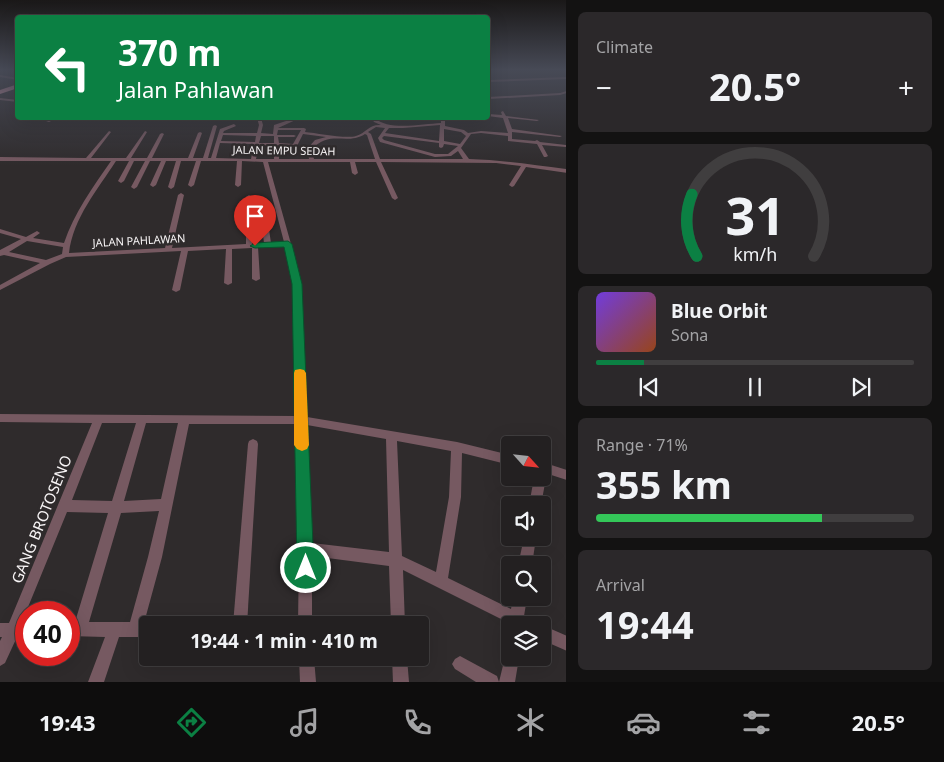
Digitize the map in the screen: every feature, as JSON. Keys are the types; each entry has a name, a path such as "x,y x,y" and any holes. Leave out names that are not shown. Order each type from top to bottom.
{"street":[{"path":"504,115 512,140 538,144 565,145"},
{"path":"490,116 504,115 538,120"},
{"path":"528,118 532,133 546,156"},
{"path":"253,160 260,120"},
{"path":"220,142 257,144 295,120"},
{"path":"374,120 388,126"},
{"path":"441,154 443,120"},
{"path":"214,159 223,129 234,125"},
{"path":"296,138 302,133 354,138 376,126 443,126 468,134 478,132 559,133 566,151"},
{"path":"388,126 380,140 420,152 451,155 468,134"},
{"path":"406,137 410,126"},
{"path":"191,185 215,127 223,128"},
{"path":"222,134 258,135 303,129 302,133"},
{"path":"412,150 422,131"},
{"path":"88,159 109,132"},
{"path":"121,180 129,160 145,132"},
{"path":"190,160 200,133"},
{"path":"276,133 317,141"},
{"path":"276,133 278,160"},
{"path":"365,133 369,134 378,161 395,198"},
{"path":"134,187 162,134"},
{"path":"382,134 441,142 459,147 467,161"},
{"path":"312,160 309,150 313,143 332,137"},
{"name":"JALAN EMPU SEDAH","path":"0,159 467,161 525,164 566,171"},
{"path":"65,255 65,245 85,204 114,160"},
{"path":"153,185 164,160"},
{"path":"171,187 179,160"},
{"path":"238,185 240,160"},
{"path":"265,160 297,284 306,549 305,616"},
{"path":"352,161 355,173"},
{"path":"512,185 525,164"},
{"path":"168,250 181,195"},
{"path":"249,197 256,279"},
{"path":"262,202 268,245"},
{"path":"0,231 26,239 65,245"},
{"path":"1,253 37,233"},
{"name":"JALAN PAHLAWAN","path":"0,288 65,255 288,244"},
{"path":"228,283 229,246"},
{"path":"176,290 185,249"},
{"path":"1,253 48,262"},
{"path":"0,418 184,421 301,420 457,447 501,458"},
{"name":"GANG BROTOSENO","path":"0,658 98,420"},
{"path":"80,612 116,507 142,420"},
{"path":"144,616 184,421"},
{"path":"391,436 398,616"},
{"path":"241,616 253,444"},
{"path":"441,581 455,496 457,447"},
{"path":"551,470 566,475"},
{"path":"64,506 116,507 166,505"},
{"path":"306,549 396,560 441,581 507,616"},
{"path":"80,629 139,630"},
{"path":"96,682 114,631"},
{"path":"551,636 566,644"},
{"path":"460,664 491,682"},
{"path":"307,666 308,682"},
{"path":"400,666 401,682"},
{"path":"507,682 510,666"}],"slow traffic":[{"path":"300,373 302,445"}],"route":[{"path":"255,246 288,244 297,284 306,568"}]}
